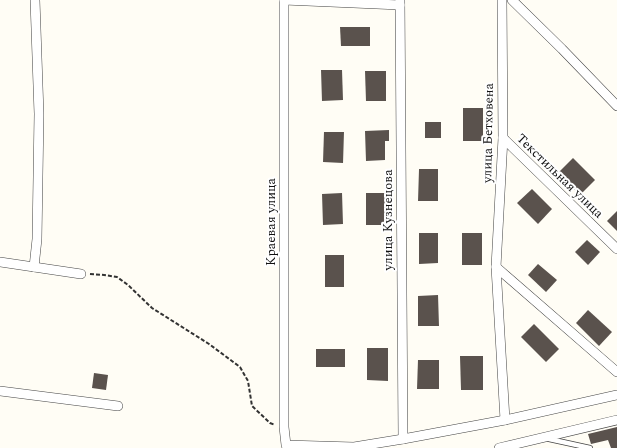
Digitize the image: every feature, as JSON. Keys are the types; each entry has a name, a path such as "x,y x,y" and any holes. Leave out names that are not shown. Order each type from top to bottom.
{"street":[{"path":"34,267 37,239 39,114 35,0"},
{"path":"284,0 400,3"},
{"name":"Краевая улица","path":"284,0 284,428 286,445 354,447 403,439"},
{"name":"улица Бетховена","path":"502,0 503,138 496,267 505,420"},
{"path":"512,0 617,106"},
{"name":"улица Кузнецова","path":"400,3 403,439"},
{"name":"Текстильная улица","path":"503,138 617,249"},
{"path":"0,262 81,274"},
{"path":"496,267 617,372"},
{"path":"0,391 118,406"},
{"path":"403,439 505,420 617,395"},
{"path":"499,448 617,420"}],"lane":[{"path":"543,437 590,448"}],"path":[{"path":"81,274 117,277 128,285 152,308 209,344 240,368 248,381 252,406 256,411 270,423 284,428"}],"building":[{"path":"340,27 370,27 370,46 341,46"},
{"path":"321,70 342,70 343,100 322,101"},
{"path":"365,71 386,71 386,101 366,101"},
{"path":"463,108 483,108 483,141 463,141"},
{"path":"425,122 441,122 441,138 425,138"},
{"path":"389,130 389,141 385,141 385,160 366,161 365,131"},
{"path":"324,132 344,132 343,163 323,162"},
{"path":"573,158 595,180 580,195 558,173"},
{"path":"419,169 438,169 438,201 418,201"},
{"path":"532,189 552,209 538,224 517,203"},
{"path":"342,193 343,224 323,225 322,194"},
{"path":"366,193 387,193 387,225 366,225"},
{"path":"617,211 617,231 607,221"},
{"path":"419,233 438,233 438,263 419,264"},
{"path":"462,233 482,233 482,265 462,265"},
{"path":"587,240 600,252 588,265 575,252"},
{"path":"325,255 344,255 344,287 325,287"},
{"path":"538,264 557,280 546,292 528,275"},
{"path":"438,295 439,326 418,326 418,296"},
{"path":"588,310 612,332 599,346 576,323"},
{"path":"534,324 559,349 546,362 521,337"},
{"path":"367,348 388,348 388,381 367,380"},
{"path":"316,349 345,349 345,367 316,367"},
{"path":"460,356 483,356 483,390 461,390"},
{"path":"418,360 439,360 439,389 417,389"},
{"path":"94,373 108,375 106,390 92,388"},
{"path":"617,427 617,448 611,448 608,440 591,444 588,434"}]}
